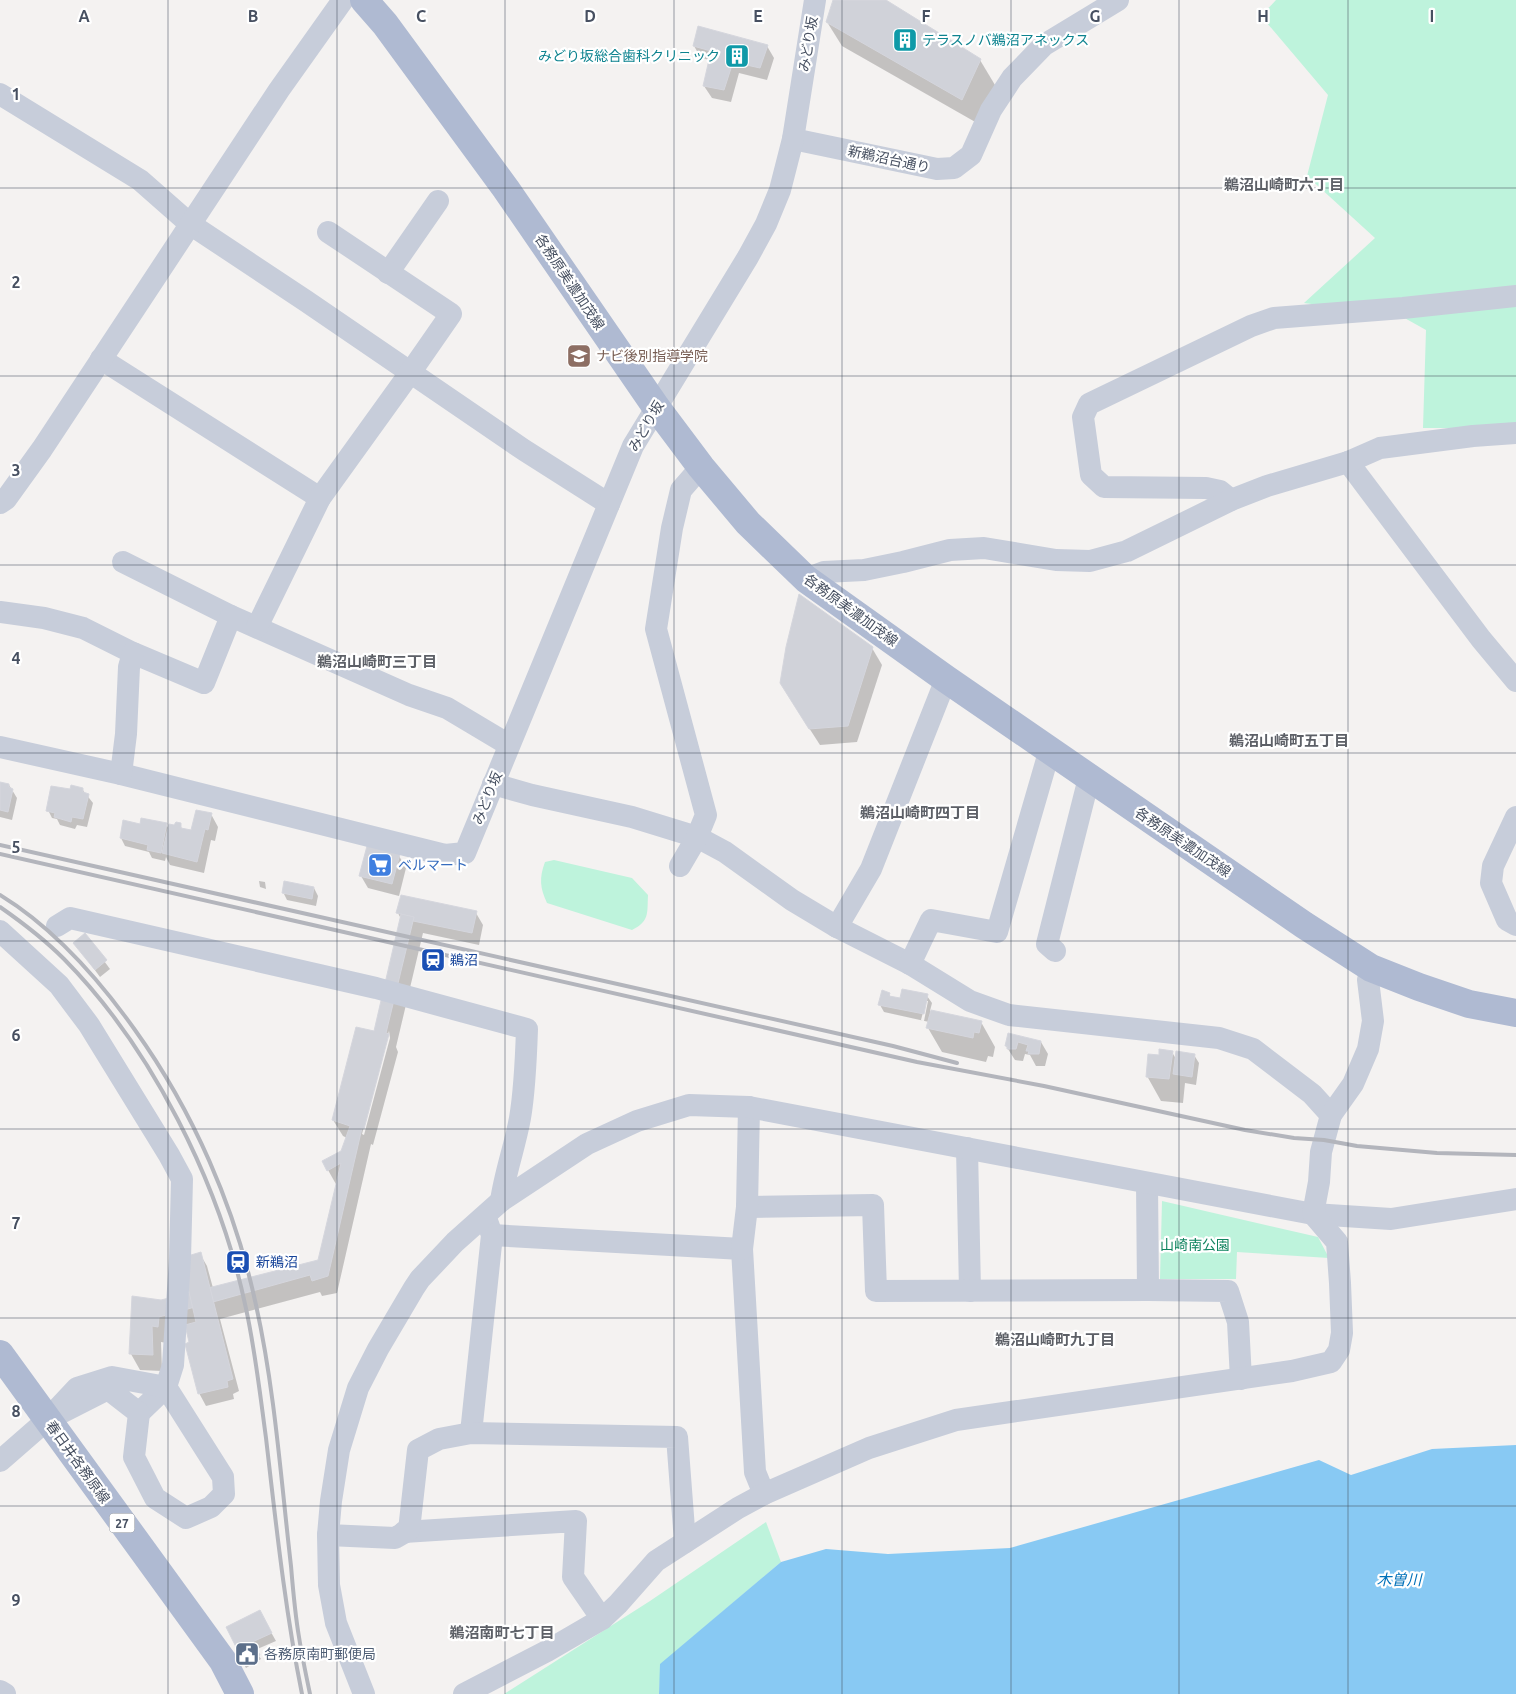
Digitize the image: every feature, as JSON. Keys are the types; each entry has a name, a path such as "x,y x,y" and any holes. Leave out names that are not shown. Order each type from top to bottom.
{"main road":[{"name":"各務原美濃加茂線","path":"364,0 385,24 506,189 656,408 701,467 748,523 806,579 1089,778 1304,925 1371,968 1469,1004 1516,1013"},
{"name":"春日井各務原線","path":"0,1354 222,1661 240,1694"}],"street":[{"path":"0,503 6,499 42,449 279,90 343,0"},
{"name":"みどり坂","path":"121,774 445,855 465,853 633,446 748,257 766,224 780,190 793,139 815,0"},
{"name":"新鵜沼台通り","path":"793,139 937,169 954,168 971,156 991,110 1012,78 1024,65 1044,45 1117,0"},
{"path":"0,94 140,180 190,224 524,450 609,504"},
{"path":"388,273 438,201"},
{"path":"257,627 320,498 451,314 328,232"},
{"path":"1231,500 1220,491 1206,488 1104,487 1091,475 1084,417 1089,404 1251,326 1274,318 1404,308 1516,296"},
{"path":"101,359 320,498"},
{"path":"806,579 824,572 864,570 950,550 984,548 1056,560 1090,561 1127,551 1231,500 1268,486 1348,462 1380,448 1473,436 1516,433"},
{"path":"1348,462 1481,639 1516,681"},
{"path":"680,866 697,837 706,816 656,629 672,528 681,490 701,467"},
{"path":"123,562 231,616 409,695 447,708 509,745"},
{"path":"0,612 44,618 83,628 204,683 231,616"},
{"path":"0,747 121,774 126,734 129,667 133,652"},
{"path":"836,927 871,869 946,679"},
{"path":"910,964 931,920 997,932 1050,749"},
{"path":"1055,952 1047,944 1089,778"},
{"path":"493,784 532,795 632,817 697,837 725,852 792,900 836,927 910,964 970,1001 1009,1015 1219,1038 1253,1049 1312,1094 1331,1115"},
{"path":"1516,818 1493,866 1491,883 1507,920 1516,925"},
{"path":"57,926 70,918 376,988 527,1029 526,1077 520,1119 493,1217 471,1433"},
{"path":"0,931 59,985 89,1024 182,1179 180,1259 173,1365 166,1387 139,1413 134,1458 155,1498 186,1518 212,1507 224,1494 223,1477 166,1387 112,1377 77,1388 47,1420 0,1460"},
{"path":"464,1694 602,1619 656,1561 738,1508 764,1494 869,1448 956,1420 1241,1379 1292,1371 1331,1362 1339,1350 1342,1333 1337,1242 1314,1214 1321,1152 1331,1115 1353,1084 1368,1049 1372,1021 1368,980 1371,968"},
{"path":"364,1694 336,1623 329,1586 328,1535 339,1450 358,1388 378,1349 420,1279 455,1242 493,1217 587,1144 637,1121 689,1105 749,1107 1314,1214 1391,1219 1516,1199"},
{"path":"749,1107 747,1208 742,1249 755,1472 764,1494"},
{"path":"967,1148 970,1291"},
{"path":"1147,1183 1148,1290"},
{"path":"747,1208 873,1206 876,1291 1228,1291 1238,1322 1241,1379"},
{"path":"493,1217 742,1249"},
{"path":"47,1420 108,1389 139,1413"},
{"path":"328,1535 395,1538 409,1530 418,1450 439,1439 471,1433 677,1437 685,1542"},
{"path":"404,1532 576,1521 573,1577 602,1619"},
{"path":"0,1692 5,1694"}],"green space":[{"path":"1276,0 1516,0 1516,428 1423,428 1426,330 1401,316 1304,303 1375,238 1307,176 1328,95 1261,16"},
{"path":"554,860 632,878 648,895 645,920 632,930 547,903 543,893 541,878 545,862"},
{"name":"山崎南公園","path":"1162,1201 1318,1237 1329,1258 1237,1252 1236,1279 1160,1279"},
{"path":"766,1522 781,1562 661,1664 659,1694 504,1694 650,1601"}],"water":[{"name":"木曽川","path":"1516,1445 1516,1694 659,1694 660,1664 781,1562 826,1549 888,1554 1010,1548 1319,1460 1351,1475 1432,1449"}],"building":[{"name":"テラスノバ鵜沼アネックス","path":"833,0 886,0 981,59 962,100 826,22"},
{"name":"みどり坂総合歯科クリニック","path":"698,26 768,45 760,68 733,62 724,90 703,86 711,51 693,46"},
{"path":"799,594 873,647 848,726 809,729 780,683 786,647"},
{"path":"0,782 9,784 9,787 13,789 8,812 0,810"},
{"path":"71,785 83,788 83,792 89,794 83,819 72,817 71,822 54,817 55,813 46,811 51,786 70,789"},
{"path":"196,810 212,813 208,830 205,829 197,862 162,853 169,824 181,823 181,828 191,830"},
{"path":"141,818 167,823 161,853 147,850 148,845 120,838 123,820 140,824"},
{"name":"ベルマート","path":"367,846 400,854 392,884 359,876"},
{"path":"284,881 314,887 312,899 282,893"},
{"name":"鵜沼","path":"401,895 477,911 472,933 413,921 414,917 396,913"},
{"path":"401,914 414,917 386,1033 389,1034 364,1129 362,1128 328,1276 312,1281 310,1275 159,1317 158,1327 152,1326 153,1355 129,1354 132,1296 161,1300 318,1260 341,1163 327,1171 322,1161 341,1151 350,1126 332,1120 356,1027 374,1031"},
{"path":"85,933 107,960 95,970 73,943"},
{"path":"902,989 928,994 924,1014 878,1005 882,990 890,993 889,996 900,998"},
{"path":"931,1010 982,1021 979,1033 974,1032 973,1038 926,1028"},
{"path":"1008,1033 1041,1041 1039,1054 1028,1054 1029,1051 1026,1051 1028,1045 1018,1042 1016,1049 1007,1049 1007,1046 1005,1046"},
{"path":"1159,1049 1173,1051 1169,1079 1146,1077 1148,1054 1159,1055"},
{"path":"1176,1051 1195,1054 1192,1077 1173,1074"},
{"path":"201,1252 233,1379 227,1381 228,1387 198,1394 185,1344 189,1342 185,1325 196,1322 181,1258"},
{"path":"260,1610 272,1633 237,1649 226,1627"},
{"name":"各務原南町郵便局","path":"253,1643 260,1655 243,1665 235,1652"}],"railway":[{"path":"0,845 893,1046 957,1063"},
{"path":"0,854 917,1062 1044,1086 1245,1130 1357,1146 1437,1153 1516,1155"},
{"path":"0,895 39,923 74,955 121,1011 156,1061 175,1093 193,1127 224,1196 247,1268 263,1337 277,1435 296,1620 310,1694"},
{"path":"0,907 49,945 96,994 126,1033 153,1075 200,1165 233,1258 252,1337 277,1535 302,1694"}],"place":[{"name":"テラスノバ鵜沼アネックス","path":"905,40"},
{"name":"みどり坂総合歯科クリニック","path":"737,56"},
{"name":"ナビ後別指導学院","path":"579,356"},
{"name":"ベルマート","path":"380,865"},
{"name":"鵜沼","path":"433,960"},
{"name":"新鵜沼","path":"238,1262"},
{"name":"各務原南町郵便局","path":"247,1654"}],"district":[{"name":"鵜沼山崎町六丁目","path":"1284,184"},
{"name":"鵜沼山崎町三丁目","path":"377,661"},
{"name":"鵜沼山崎町五丁目","path":"1289,740"},
{"name":"鵜沼山崎町四丁目","path":"920,812"},
{"name":"鵜沼山崎町九丁目","path":"1055,1339"},
{"name":"鵜沼南町七丁目","path":"502,1632"}]}
